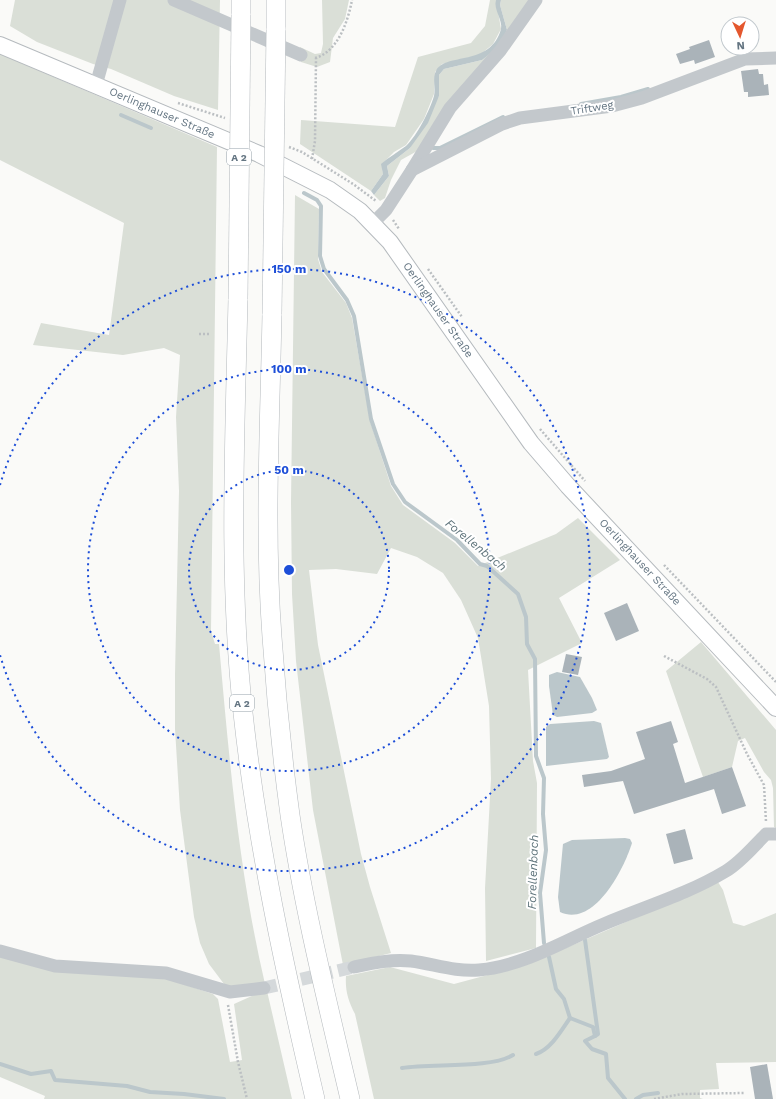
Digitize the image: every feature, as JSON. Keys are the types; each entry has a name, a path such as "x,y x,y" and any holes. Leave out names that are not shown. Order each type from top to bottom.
{"highway":[{"path":"276,0 268,521 271,635 279,726 290,815 303,886 350,1099"},
{"name":"A 2","path":"241,7 238,299 234,474 235,578 243,712 256,818 282,957 315,1099"}],"main road":[{"name":"Oerlinghauser Straße","path":"0,46 240,146 298,173 330,190 373,223 390,242 413,273 531,444 568,486 776,708"}],"street":[{"path":"96,85 120,0"},
{"path":"174,0 301,56"},
{"name":"Triftweg","path":"373,223 386,210 450,108 500,51 536,0"},
{"name":"Triftweg","path":"412,170 502,124 520,118 612,106 642,98 745,59 776,58"},
{"path":"354,967 393,960 412,961 458,971 480,970 523,960 602,924 689,890 726,871 771,834"},
{"path":"0,951 55,966 166,973 230,992 264,988"}],"path":[{"path":"301,56 316,58 324,55 339,37 348,19 352,0"},
{"path":"312,159 315,141 316,58"},
{"path":"199,334 211,334"},
{"path":"664,656 708,679 716,686 747,754 764,785 771,834"},
{"path":"230,992 228,1007 246,1099"},
{"path":"654,1099 682,1094 744,1093"}],"shaded area":[{"path":"15,0 220,0 218,110 174,96 111,69 93,64 37,42 10,26"},
{"path":"322,0 349,0 345,19 333,38 330,62 317,67 301,62 300,47 315,54 321,53 323,44"},
{"path":"490,0 496,0 501,29 493,44 480,55 442,64 435,72 434,94 424,119 406,145 394,152 382,164 383,174 371,191 300,144 301,120 395,127 418,57 471,43 485,26"},
{"path":"496,0 501,0 500,5 507,30 498,47 482,60 444,69 439,75 439,96 428,123 410,148 387,166 389,176 374,195 371,191 383,174 381,164 410,142 426,115 434,96 434,77 436,71 441,65 478,54 488,49 496,41 501,29 501,22 495,3"},
{"path":"501,0 531,0 419,150 401,160 391,180 385,198 380,201 374,195 389,176 387,166 410,148 439,96 439,75 444,69 482,60 507,30 500,5"},
{"path":"0,54 217,147 211,631 215,644 219,644 236,815 248,900 265,984 227,988 209,964 200,943 194,917 180,810 175,729 179,491 176,417 180,355 164,348 123,355 33,345 41,323 109,335 124,223 0,160"},
{"path":"295,195 319,209 318,259 322,272 346,303 352,318 370,421 391,486 403,505 455,543 478,566 556,534 578,518 620,560 559,598 582,643 528,670 533,761 537,783 536,948 486,961 485,888 491,779 489,706 478,638 461,600 443,573 417,557 391,548 377,574 336,569 309,570 318,645 361,854 391,953 343,965 313,810 296,661 292,594 291,502"},
{"path":"701,642 776,730 776,828 774,827 773,788 771,780 764,772 745,738 738,741 732,767 703,777 666,671"},
{"path":"557,672 580,677 597,710 592,713 557,717 553,715 549,675"},
{"path":"594,721 601,723 609,757 607,759 546,766 546,727 550,724"},
{"path":"630,839 632,843 622,867 606,893 596,904 584,912 573,915 560,912 558,897 563,844 572,840"},
{"path":"718,882 723,890 733,923 744,926 776,913 776,1062 716,1063 719,1089 700,1090 700,1098 703,1099 374,1099 355,1014 350,1005 346,986 346,976 390,967 454,984 529,964"},
{"path":"0,956 165,978 213,994 218,999 230,1062 242,1060 234,1004 267,991 292,1099 44,1099 45,1096 0,1077"}],"building":[{"path":"709,40 715,57 695,64 694,60 680,64 676,54 690,49 689,47"},
{"path":"758,69 759,74 763,74 764,85 768,84 769,95 748,97 748,92 744,92 741,71"},
{"path":"627,603 639,631 616,641 604,613"},
{"path":"566,654 582,657 578,675 562,672"},
{"path":"671,721 678,742 673,744 685,783 732,767 746,806 722,814 714,789 634,814 623,781 584,787 582,775 611,771 645,759 636,732"},
{"path":"685,829 693,859 674,864 666,834"},
{"path":"767,1064 773,1099 755,1099 750,1067"}],"waterway":[{"path":"581,104 621,97 648,89"},
{"name":"Forellenbach","path":"121,115 151,128"},
{"path":"433,148 440,148 503,117"},
{"name":"Forellenbach","path":"304,193 317,200 321,206 320,256 324,269 347,300 354,316 371,419 393,484 405,502 457,540 480,564 487,566 518,594 526,617 527,644 535,659 536,756 544,778 543,814 546,850 540,893 544,943"},
{"path":"585,940 598,1034 595,1036"},
{"name":"Forellenbach","path":"549,957 556,989 564,999 570,1018 593,1027 595,1036 585,1041 592,1049 606,1054 608,1078 625,1099"},
{"path":"536,1054 551,1044 570,1018"},
{"path":"402,1068 476,1064 503,1059 513,1055"},
{"path":"0,1064 31,1074 51,1071 55,1080 127,1086 150,1092 184,1094 224,1099"},
{"name":"Forellenbach","path":"636,1099 643,1095 658,1093"}],"tunnel":[{"path":"264,988 354,967"}]}
